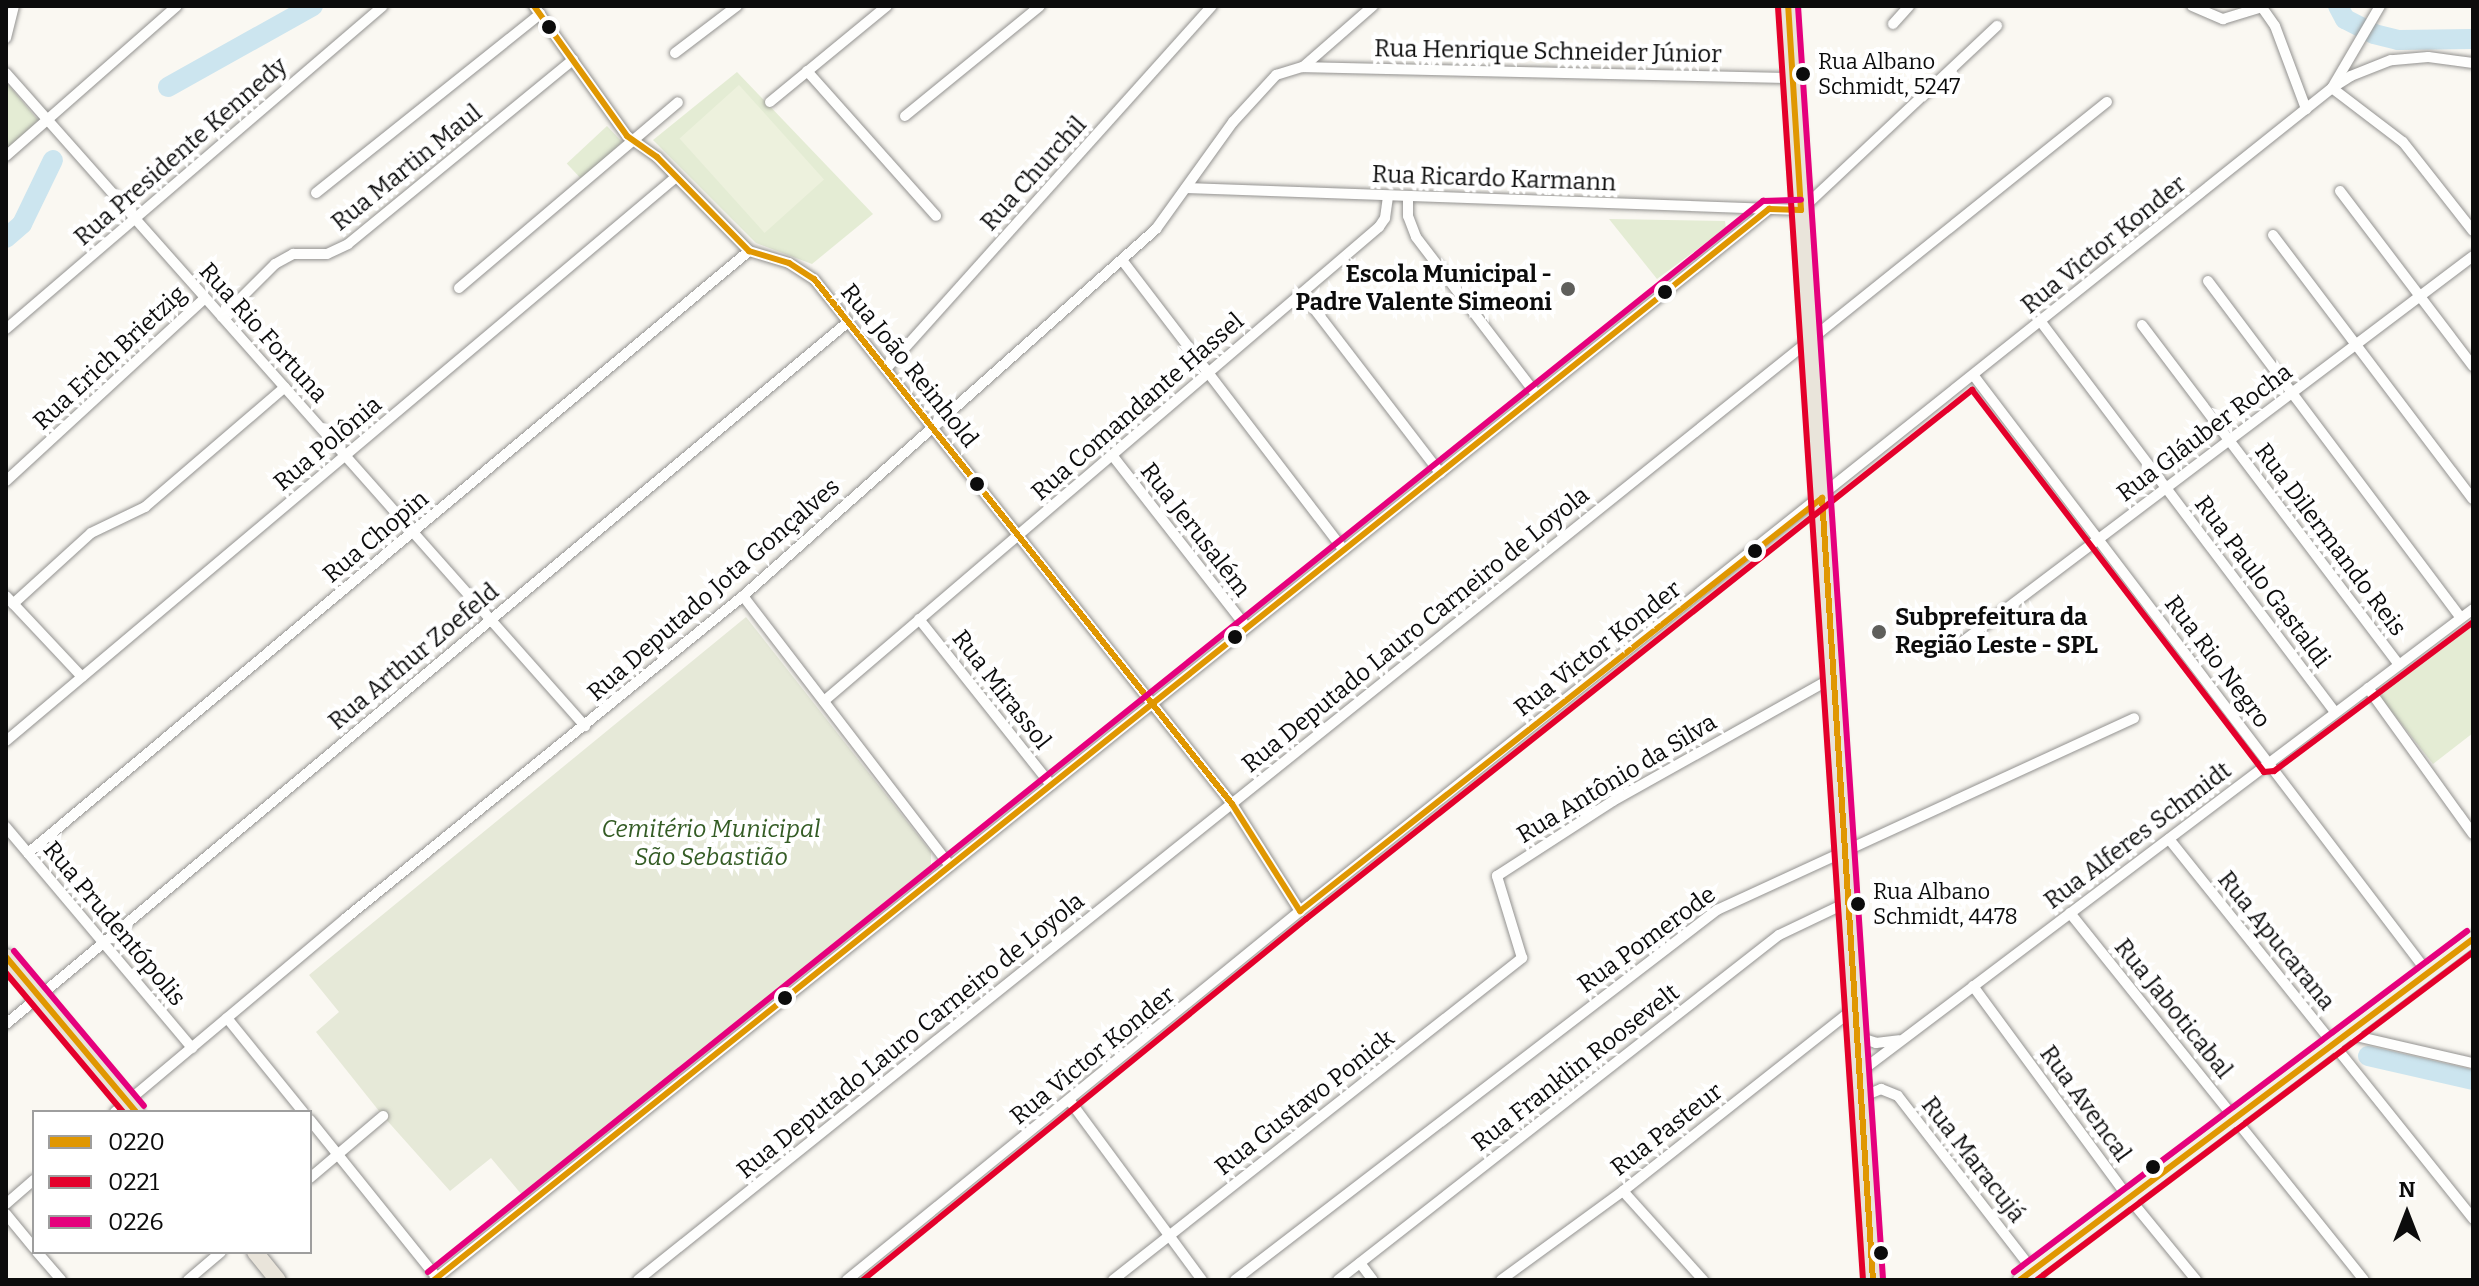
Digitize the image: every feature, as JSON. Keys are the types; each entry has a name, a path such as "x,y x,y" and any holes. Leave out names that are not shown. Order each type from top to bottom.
{"main road":[{"path":"1788,6 1873,1280"},
{"path":"6,957 126,1109"},
{"path":"257,1254 278,1280"}],"street":[{"path":"6,38 14,6"},
{"path":"6,156 177,6"},
{"name":"Rua Presidente Kennedy","path":"6,329 383,6"},
{"path":"675,53 737,6"},
{"path":"770,102 887,6"},
{"path":"905,116 1040,6"},
{"name":"Rua Churchil","path":"886,369 1212,6"},
{"path":"1303,67 1373,6"},
{"path":"1893,24 1909,6"},
{"path":"2192,6 2223,19 2262,7 2275,26 2306,109"},
{"name":"Rua Victor Konder","path":"847,1280 1300,911 1822,498 2332,88 2380,6"},
{"path":"316,193 537,10"},
{"name":"Rua João Reinhold","path":"537,10 633,140 649,150 749,251 807,272 1232,804 1300,911"},
{"path":"1801,210 1997,26"},
{"path":"2473,63 2428,57 2391,60 2351,76 2332,88 2403,142 2473,231"},
{"name":"Rua Martin Maul","path":"222,317 275,264 293,254 327,254 348,244 573,60"},
{"name":"Rua Henrique Schneider Júnior","path":"1303,67 1792,78"},
{"name":"Rua Deputado Jota Gonçalves","path":"126,1109 227,1018 743,596 933,428 1156,229 1233,122 1267,82 1286,70 1303,67"},
{"path":"807,71 936,216"},
{"name":"Rua Rio Fortuna","path":"6,73 585,726"},
{"path":"459,288 678,102"},
{"name":"Rua Deputado Lauro Carneiro de Loyola","path":"638,1280 2107,102"},
{"name":"Rua Polônia","path":"6,741 676,177"},
{"name":"Rua Ricardo Karmann","path":"1186,188 1801,210"},
{"path":"2340,191 2473,366"},
{"name":"Rua Comandante Hassel","path":"824,701 1379,227 1385,218 1388,196"},
{"path":"1408,196 1408,216 1416,237 1537,395"},
{"path":"312,1123 436,1279 1769,209"},
{"path":"2273,235 2473,499"},
{"name":"Rua Chopin","path":"28,853 749,251"},
{"name":"Rua Gláuber Rocha","path":"1961,643 2473,256"},
{"path":"1122,260 1344,550"},
{"path":"2208,281 2461,618"},
{"path":"1302,293 1440,473"},
{"name":"Rua Erich Brietzig","path":"6,481 205,298"},
{"name":"Rua Arthur Zoefeld","path":"6,1024 848,322"},
{"name":"Rua Paulo Gastaldi","path":"2041,322 2335,712"},
{"name":"Rua Dilermando Reis","path":"2142,325 2399,665"},
{"name":"Rua Rio Negro","path":"1974,376 2428,973"},
{"path":"82,677 10,600 91,533 145,507 285,387"},
{"name":"Rua Jerusalém","path":"1112,455 1247,628"},
{"path":"743,596 950,866"},
{"name":"Rua Alferes Schmidt","path":"1860,1072 2473,609"},
{"name":"Rua Mirassol","path":"919,619 1051,785"},
{"name":"Rua Antônio da Silva","path":"1522,958 1497,876 1613,801 1834,677"},
{"path":"2368,688 2473,834"},
{"name":"Rua Pomerode","path":"1235,1280 1705,917 1738,898 1845,854 2134,718"},
{"name":"Rua Prudentópolis","path":"6,827 192,1048"},
{"name":"Rua Apucarana","path":"2169,839 2473,1219"},
{"name":"Rua Franklin Roosevelt","path":"1338,1280 1779,935 1848,902"},
{"name":"Rua Jaboticabal","path":"2070,913 2364,1280"},
{"path":"2031,1277 2129,1198 2473,939"},
{"name":"Rua Gustavo Ponick","path":"1113,1280 1522,958"},
{"name":"Rua Avencal","path":"1973,986 2129,1198 2196,1280"},
{"name":"Rua Pasteur","path":"1501,1280 1623,1191 1855,1008"},
{"path":"227,1018 301,1110"},
{"path":"2347,1034 2473,1063"},
{"path":"1858,1037 1876,1043 1905,1038"},
{"name":"Rua Maracujá","path":"1862,1097 1881,1089 1898,1096 2031,1277"},
{"path":"1070,1101 1202,1280"},
{"path":"312,1176 383,1116"},
{"path":"6,1204 32,1182"},
{"path":"1623,1191 1703,1280"},
{"path":"6,1214 32,1245"},
{"path":"39,1254 61,1280"},
{"path":"188,1280 219,1254"},
{"path":"1360,1263 1373,1280"}],"green space":[{"path":"737,72 873,214 812,264 756,243 653,140"},
{"path":"6,82 38,120 6,153"},
{"path":"739,85 824,179 765,233 680,139"},
{"path":"607,126 622,142 582,180 567,164"},
{"path":"1609,219 1725,221 1726,228 1657,279"},
{"name":"Cemitério Municipal São Sebastião","path":"746,617 931,852 931,865 522,1195 491,1158 450,1191 383,1116 316,1032 339,1012 309,975"},
{"path":"2473,620 2473,733 2433,764 2382,699 2381,692"}],"water":[{"path":"2374,34 2410,42 2473,35 2473,47 2409,49 2373,42"}],"waterway":[{"path":"168,87 313,6"},
{"path":"2338,6 2345,19 2374,34 2398,40 2473,39"},
{"path":"6,238 22,224 53,160"},
{"path":"2368,1056 2473,1080"}],"transit line":[{"name":"0220","path":"534,6 627,136 657,157 749,251 789,263 814,279 1232,804 1300,911 1822,498"},
{"name":"0220","path":"434,1280 1769,209 1801,210 1788,6"},
{"name":"0226","path":"1798,6 1883,1279"},
{"name":"0221","path":"1778,7 1863,1280"},
{"name":"0226","path":"428,1272 1763,201 1801,200"},
{"name":"0221","path":"863,1280 1306,919 1972,390 2264,772 2274,771 2473,622"},
{"name":"0220","path":"1822,498 1873,1280"},
{"name":"0226","path":"2014,1272 2467,931"},
{"name":"0220","path":"2020,1280 2473,939"},
{"name":"0226","path":"14,951 144,1106"},
{"name":"0221","path":"2037,1280 2473,952"},
{"name":"0220","path":"6,957 134,1110"},
{"name":"0221","path":"6,973 121,1110"}],"place":[{"name":"Rua Albano Schmidt, 5247","path":"1803,74"},
{"name":"Escola Municipal - Padre Valente Simeoni","path":"1568,289"},
{"name":"Subprefeitura da Região Leste - SPL","path":"1879,632"},
{"name":"Rua Albano Schmidt, 4478","path":"1858,904"}]}
